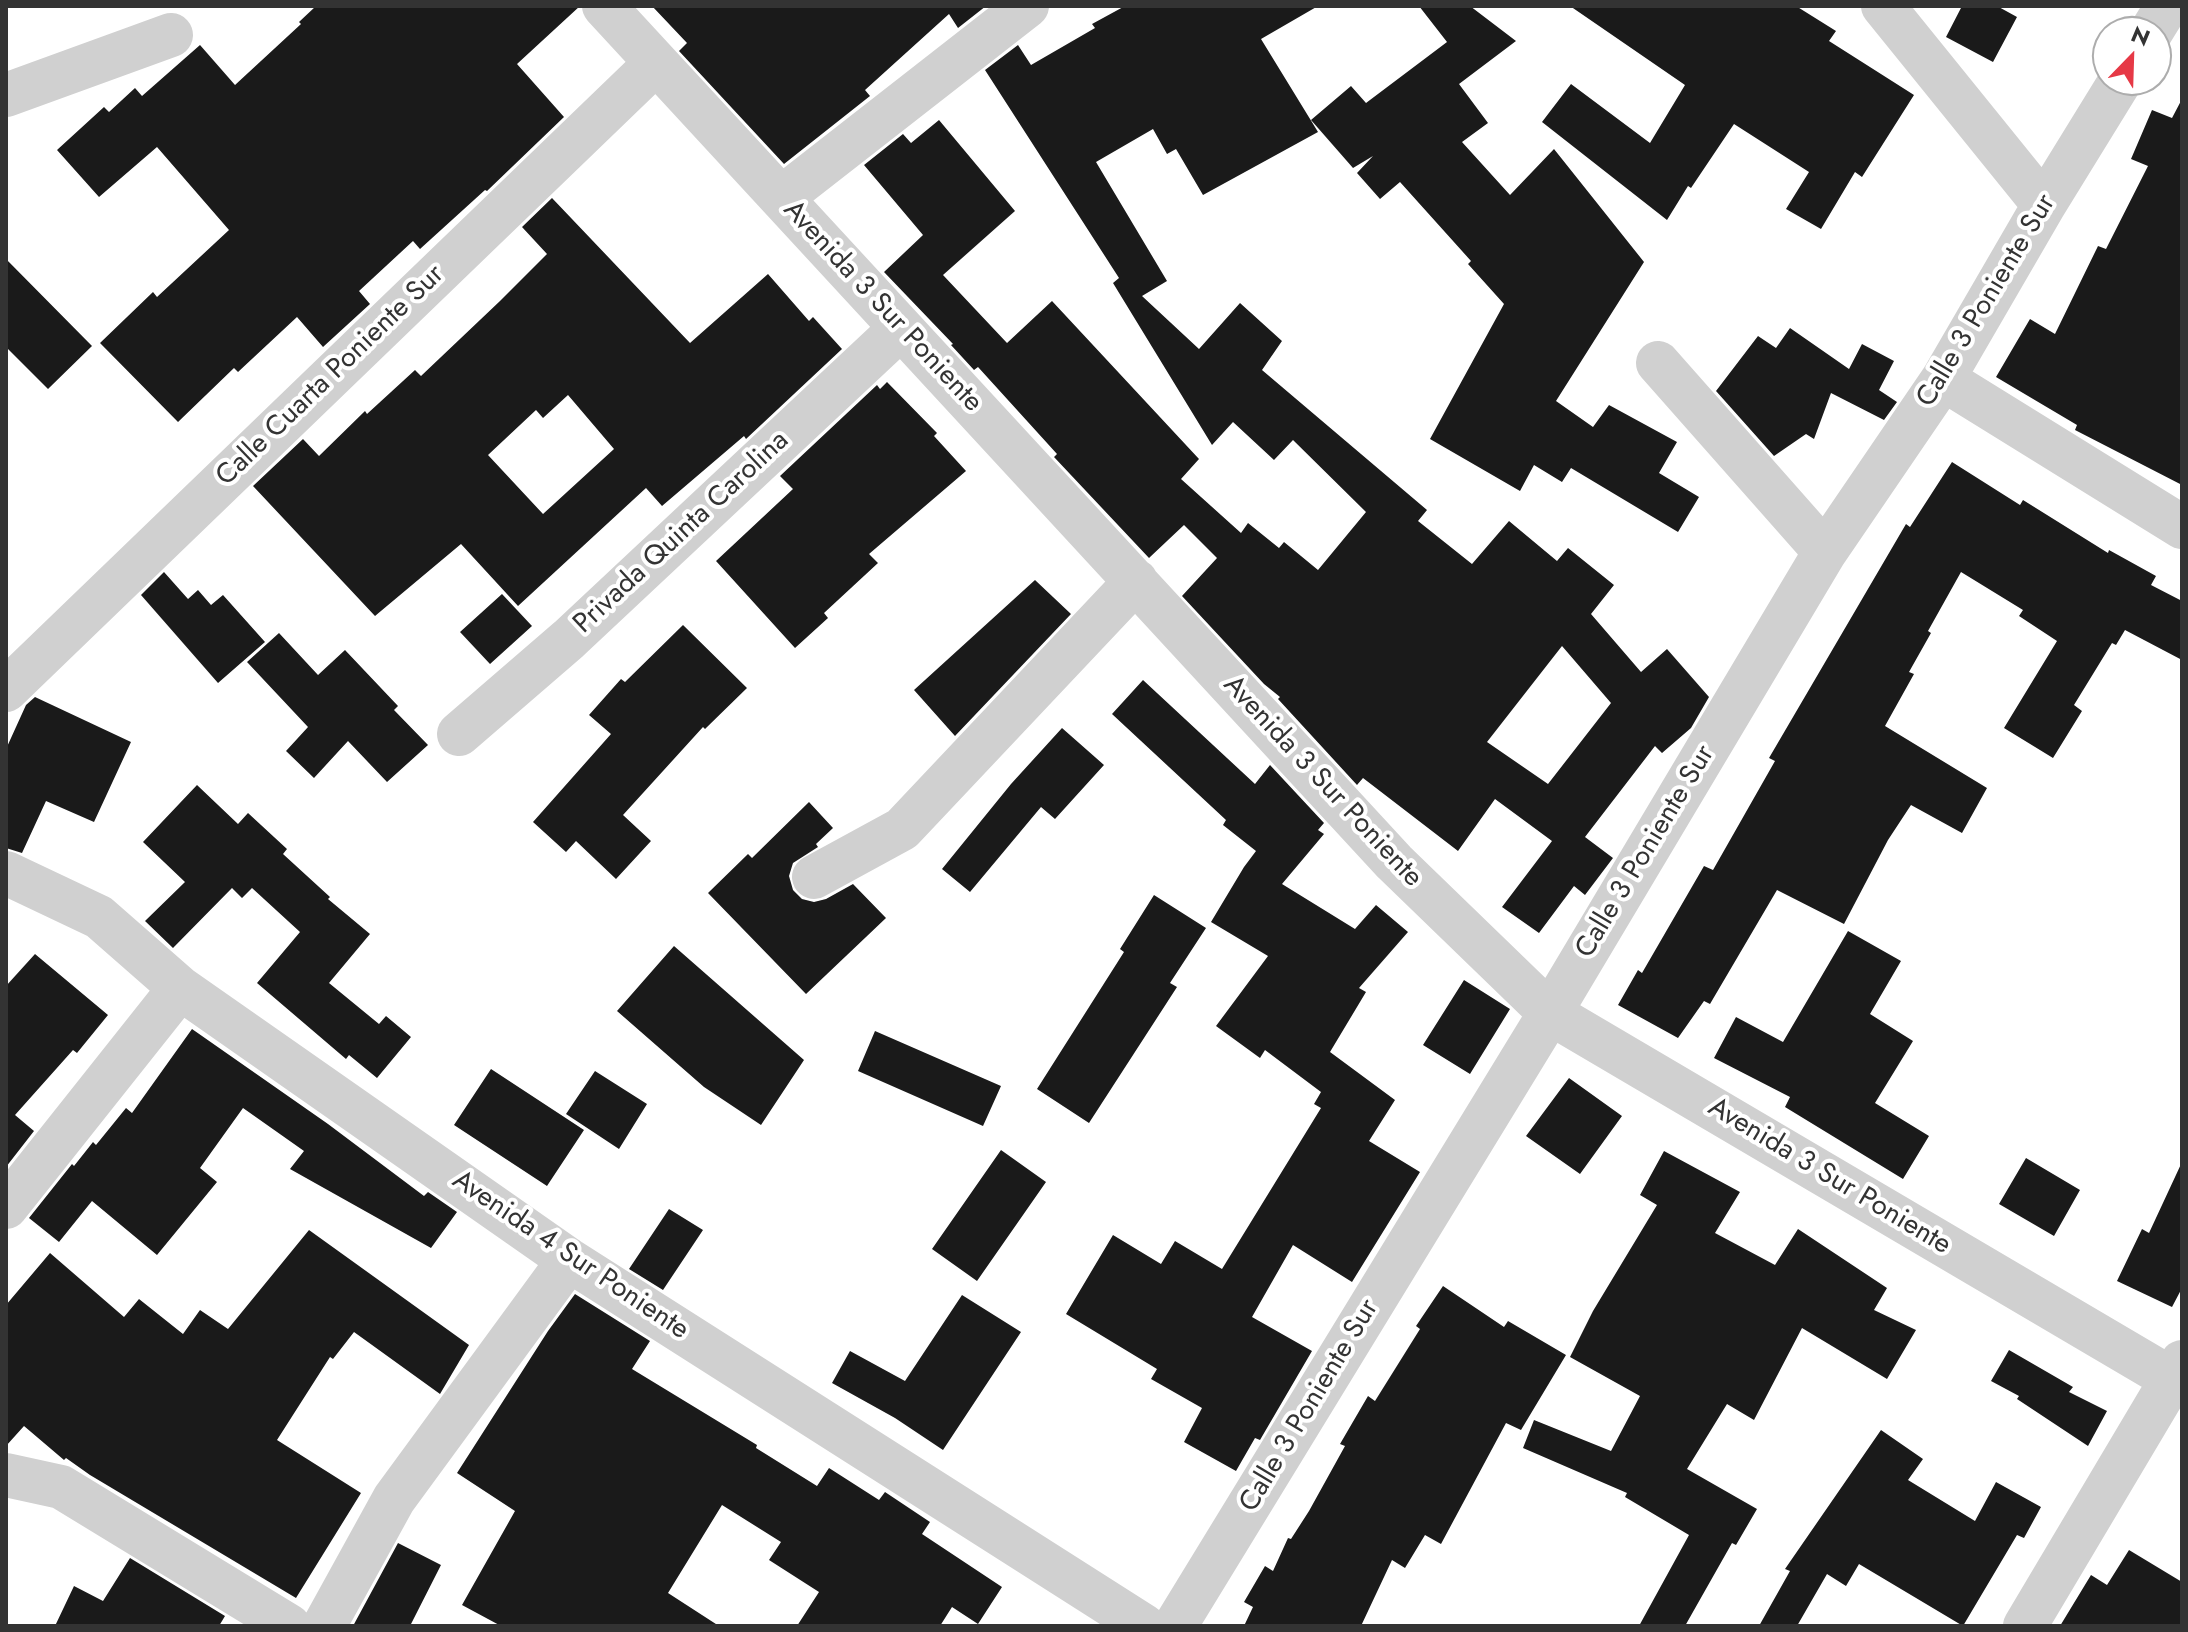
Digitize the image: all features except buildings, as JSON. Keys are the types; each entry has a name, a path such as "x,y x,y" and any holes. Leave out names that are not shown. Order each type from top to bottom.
{"street":[{"name":"Avenida 3 Sur Poniente","path":"604,6 1394,862 1550,1013 2179,1375"},
{"path":"781,198 1027,6"},
{"path":"1883,6 2044,205"},
{"path":"6,95 171,35"},
{"name":"Calle Cuarta Poniente Sur","path":"6,690 656,63"},
{"name":"Calle 3 Poniente Sur","path":"1175,1626 1550,1013 1825,552 1943,379 2111,96"},
{"name":"Privada Quinta Carolina","path":"459,734 569,639 901,328"},
{"path":"1658,363 1825,552"},
{"path":"1943,379 2182,527"},
{"path":"814,877 902,829 1136,581"},
{"name":"Avenida 4 Sur Poniente","path":"6,873 99,917 180,988 569,1260 1144,1626"},
{"path":"6,1207 180,988"},
{"path":"324,1626 394,1499 569,1260"},
{"path":"2025,1626 2179,1375"},
{"path":"6,1475 61,1487 289,1626"}]}
